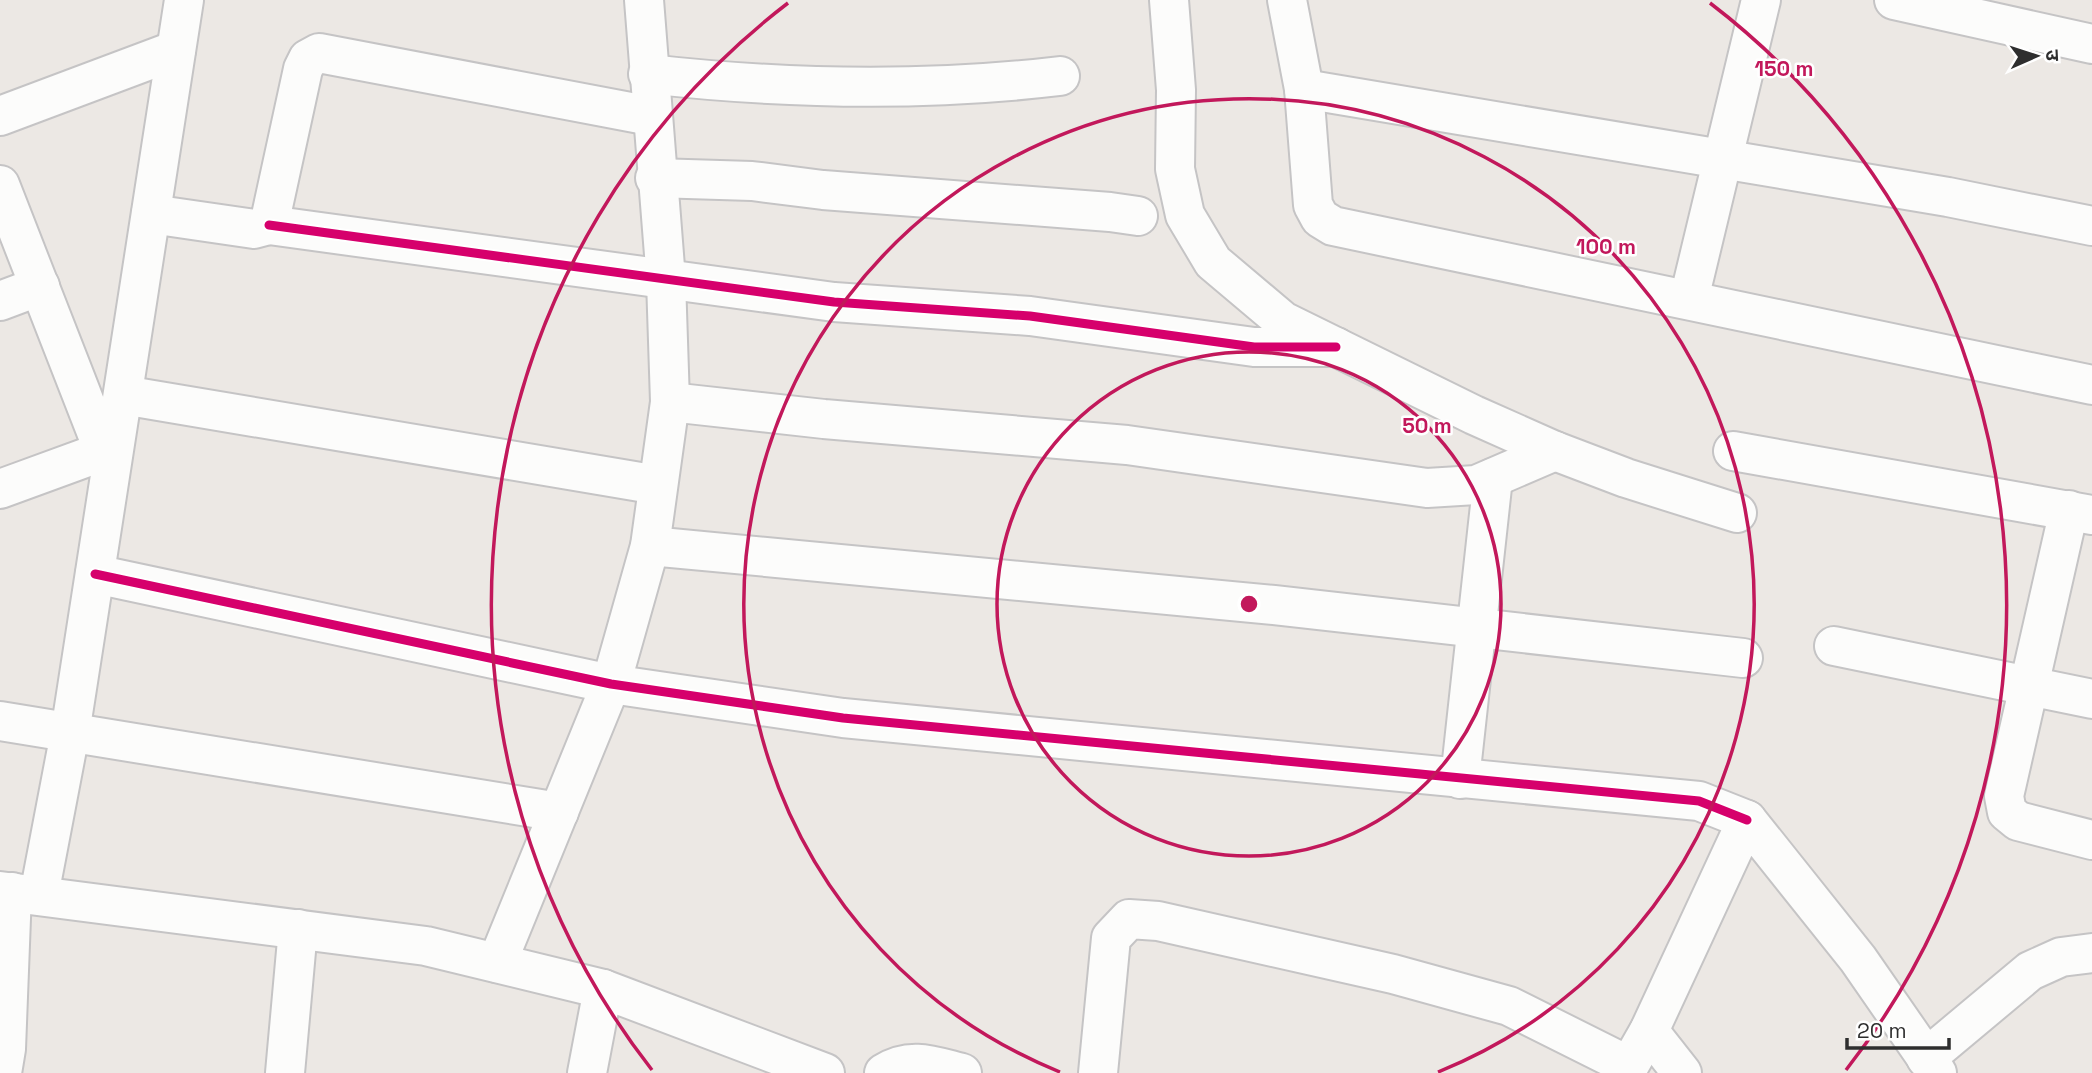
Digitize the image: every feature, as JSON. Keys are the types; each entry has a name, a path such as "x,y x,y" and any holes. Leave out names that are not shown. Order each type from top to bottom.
{"street":[{"path":"2,1073 17,893 70,733 108,460 123,395 184,0"},
{"path":"497,963 611,684 650,546 670,402 666,280 655,178 644,0"},
{"path":"1170,0 1176,90 1175,169 1185,215 1213,262 1283,321 1336,347 1555,451 1737,513"},
{"path":"1287,0 1304,89 1313,205 1320,218 1334,226 2092,384"},
{"path":"1689,299 1761,0"},
{"path":"1894,0 2092,44"},
{"path":"0,116 176,50"},
{"path":"269,225 303,69 308,60 318,53 651,116"},
{"path":"648,74 730,83 808,85 942,84 1060,76"},
{"path":"1304,89 1948,197 2092,226"},
{"path":"655,178 752,181 823,190 1138,216"},
{"path":"0,185 108,460"},
{"path":"151,214 254,229 269,225 834,302 1030,316 1254,347 1336,347"},
{"path":"0,301 40,286"},
{"path":"123,395 658,485"},
{"path":"670,402 824,419 1127,445 1427,488 1476,485 1555,451"},
{"path":"1733,451 2081,513 2029,685 2004,796 2007,812 2018,821 2092,840"},
{"path":"0,489 108,460"},
{"path":"1460,779 1493,478"},
{"path":"650,546 1274,605 1743,658"},
{"path":"94,574 611,684 843,719 1270,757 1460,779 1559,786 1699,801 1747,820 1858,960 1931,1065 2030,971 2061,957 2092,953"},
{"path":"1834,646 2092,699"},
{"path":"0,721 559,812"},
{"path":"1098,1073 1111,938 1129,919 1158,920 1354,965 1509,1006 1627,1069 1649,1031 1747,820"},
{"path":"17,893 426,946 603,989 825,1073"},
{"path":"285,1073 298,929"},
{"path":"587,1073 603,989"},
{"path":"1649,1031 1682,1073"},
{"path":"884,1073 897,1065 917,1062 962,1073"}],"cycle path":[{"path":"269,225 834,302 1030,316 1254,347 1336,347"},
{"path":"95,574 611,684 843,718 1699,801 1747,820"}]}
